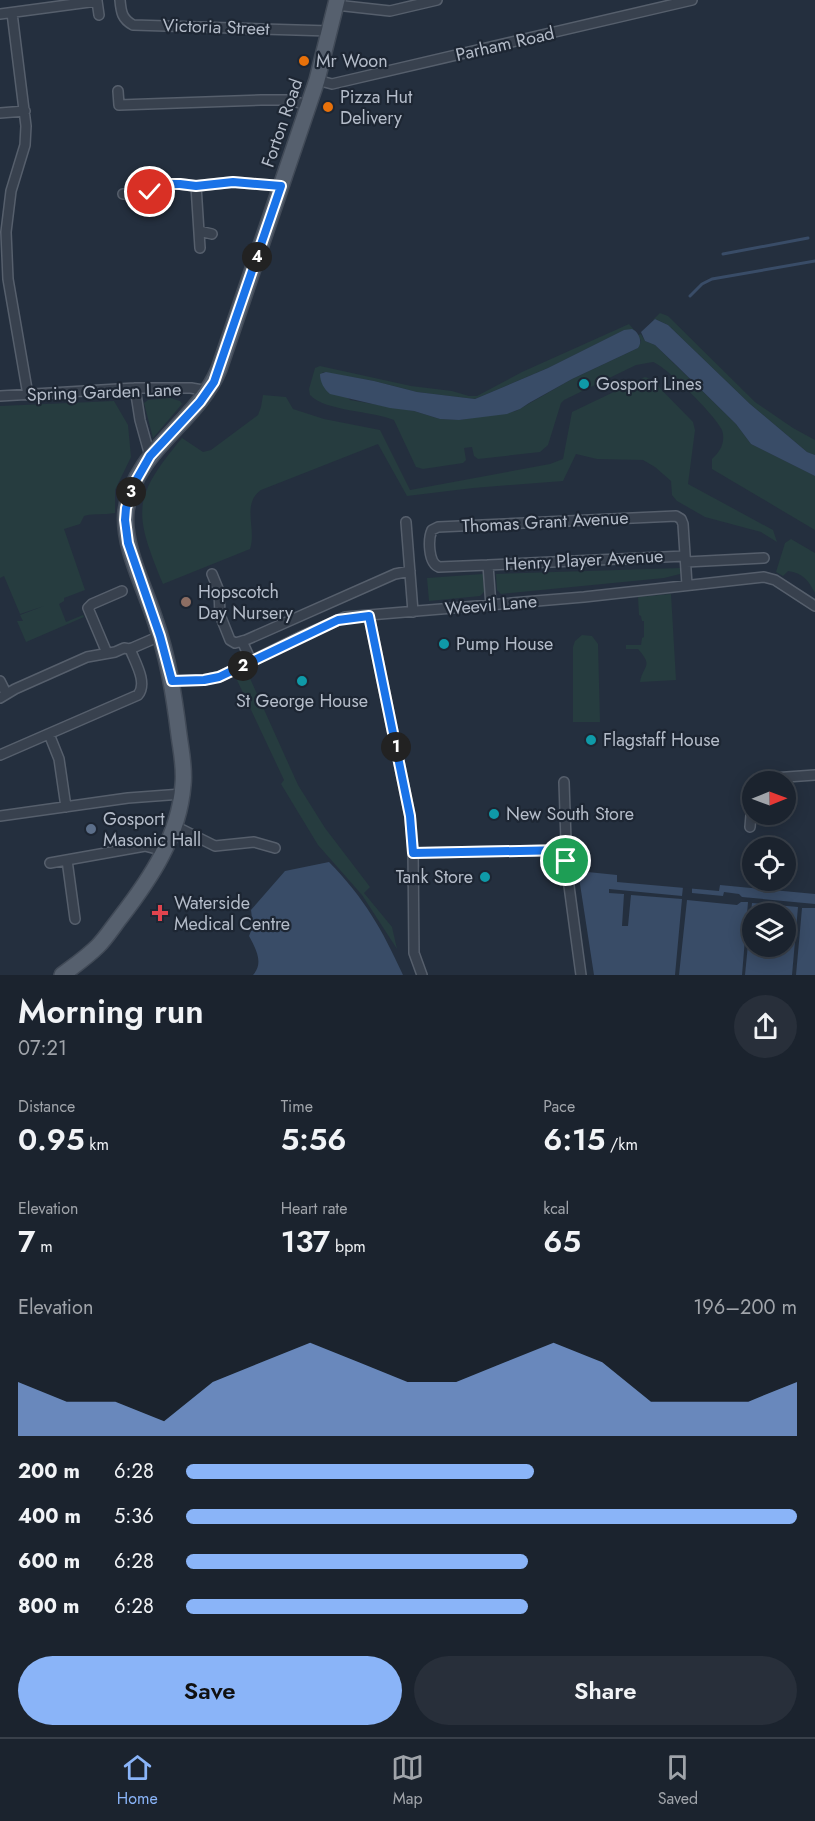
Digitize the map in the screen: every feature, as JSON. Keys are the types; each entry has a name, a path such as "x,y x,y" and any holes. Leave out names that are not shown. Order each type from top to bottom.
{"main road":[{"name":"Forton Road","path":"62,975 97,947 145,886 175,826 182,794 183,761 172,681 160,636 128,543 125,520 129,496 150,456 208,391 219,369 317,80 336,2"}],"street":[{"name":"Victoria Street","path":"120,0 121,12 126,21 133,25 330,31"},
{"path":"336,2 390,11 437,0"},
{"name":"Parham Road","path":"317,80 332,84 692,0"},
{"path":"0,14 97,1 99,15"},
{"path":"12,13 25,111 25,145 11,191 6,232 8,279 28,395"},
{"path":"118,91 119,105 261,100 288,100 308,105"},
{"path":"0,113 25,111"},
{"path":"123,194 150,192 167,184 196,186 233,182 281,186"},
{"path":"196,186 200,248"},
{"path":"199,231 212,234"},
{"path":"135,388 140,420 150,456"},
{"name":"Spring Garden Lane","path":"0,396 135,388 196,388 208,391"},
{"name":"Thomas Grant Avenue","path":"488,565 434,566 430,535 432,530 438,527 676,516 683,524 687,585"},
{"path":"406,522 413,612"},
{"name":"Henry Player Avenue","path":"491,606 488,565 764,558"},
{"path":"213,574 219,591 219,612 230,640 235,643 399,573 410,571"},
{"name":"Weevil Lane","path":"172,681 214,678 230,673 338,620 369,616 769,578 815,606"},
{"path":"107,653 88,608 122,591"},
{"path":"369,616 410,816 413,853 414,952 422,975"},
{"path":"0,681 3,695 87,657 124,648 130,649 160,636"},
{"path":"242,641 251,662"},
{"path":"0,754 140,693 141,678 130,649"},
{"path":"49,734 60,762 66,807"},
{"path":"796,777 815,775"},
{"path":"564,783 566,850 581,975"},
{"path":"0,816 148,796 182,794"},
{"path":"175,826 215,846 254,842 275,848"},
{"path":"50,863 145,846 164,851"},
{"path":"413,853 566,850"},
{"path":"67,860 75,919"}],"green space":[{"path":"660,313 668,316 755,402 815,440 815,455 807,452 750,404 668,325 655,319 652,321"},
{"path":"629,324 635,331 624,330 548,368 475,399 417,392 374,381 322,372 350,400 414,411 440,419 459,420 516,411 572,379 638,348 641,341 638,335 641,334 645,341 655,345 736,424 751,444 815,476 815,530 712,469 712,459 723,443 722,430 711,414 690,393 669,373 653,362 636,365 564,400 561,403 548,445 540,452 478,459 474,456 472,447 464,448 466,460 463,463 423,469 416,467 394,420 337,408 310,395 309,389 315,368 320,366 411,386 477,396 522,372"},
{"path":"645,377 651,379 693,422 695,430 688,484 773,530 777,542 761,532 705,517 677,501 672,495 671,481 643,460 597,459 576,454 563,481 407,496 378,444 261,490 252,502 250,549 163,584 153,560 143,523 143,507 146,492 165,459 182,438 203,452 211,450 258,415 263,395 286,397 293,409 324,419 380,430 410,490 550,464 563,459 572,412"},
{"path":"170,398 182,404 153,438 144,403 148,400"},
{"path":"114,401 128,425 131,457 115,490 115,513 84,516 80,524 64,529 85,590 64,598 64,601 59,604 66,622 83,615 84,617 26,642 17,621 23,621 20,615 44,606 20,614 4,576 0,578 0,406"},
{"path":"791,539 815,553 815,593 801,575 788,571 783,576 776,572 785,543"},
{"path":"681,568 680,574 664,578 501,594 497,590 496,574"},
{"path":"483,574 484,592 480,596 429,601 427,578"},
{"path":"671,594 676,680 640,682 646,666 645,659 638,649 626,649 626,645 641,645 644,637 644,621 639,615 638,597"},
{"path":"582,635 592,636 598,644 600,722 573,722 573,647 575,641"},
{"path":"248,674 298,785 325,828 370,887 364,893 392,927 397,949 362,895 318,845 281,784 284,780 237,680"}],"water":[{"path":"655,319 668,325 750,404 807,452 815,455 815,476 751,444 736,424 676,365 655,345 645,341 641,332"},
{"path":"632,329 640,337 638,348 572,379 507,414 459,420 440,419 414,411 390,408 330,394 320,377 320,374 326,372 417,392 475,399 548,368 624,330"},
{"path":"329,862 372,915 403,975 253,975 258,961 249,936 253,926 251,910 285,871"},
{"path":"578,871 617,875 617,882 719,891 720,885 742,887 742,891 815,894 815,975 594,975"}],"pier":[{"path":"683,887 692,888 692,893 723,896 724,892 739,894 742,897 815,904 815,908 802,908 796,975 792,975 794,957 796,957 798,907 796,903 741,902 737,905 687,900 679,975 675,975 682,899 631,895 628,926 622,926 624,894 609,893 609,889 682,896"},
{"path":"743,957 747,957 745,975 742,975"}],"waterway":[{"path":"723,254 808,238"},
{"path":"690,296 702,284 712,279 815,261"}],"place":[{"name":"Mr Woon","path":"304,61"},
{"name":"Pizza Hut Delivery","path":"328,107"},
{"name":"Gosport Lines","path":"584,384"},
{"name":"Hopscotch Day Nursery","path":"186,602"},
{"name":"Pump House","path":"444,644"},
{"name":"St George House","path":"302,681"},
{"name":"Flagstaff House","path":"591,740"},
{"name":"New South Store","path":"494,814"},
{"name":"Gosport Masonic Hall","path":"91,829"},
{"name":"Tank Store","path":"485,877"},
{"name":"Waterside Medical Centre","path":"160,913"}],"route":[{"path":"150,192 167,184 196,186 233,182 281,186 214,382 200,402 150,456 134,484 126,508 128,543 160,636 172,681 219,677 345,617 369,616 410,816 413,853 566,850 566,861"}]}
